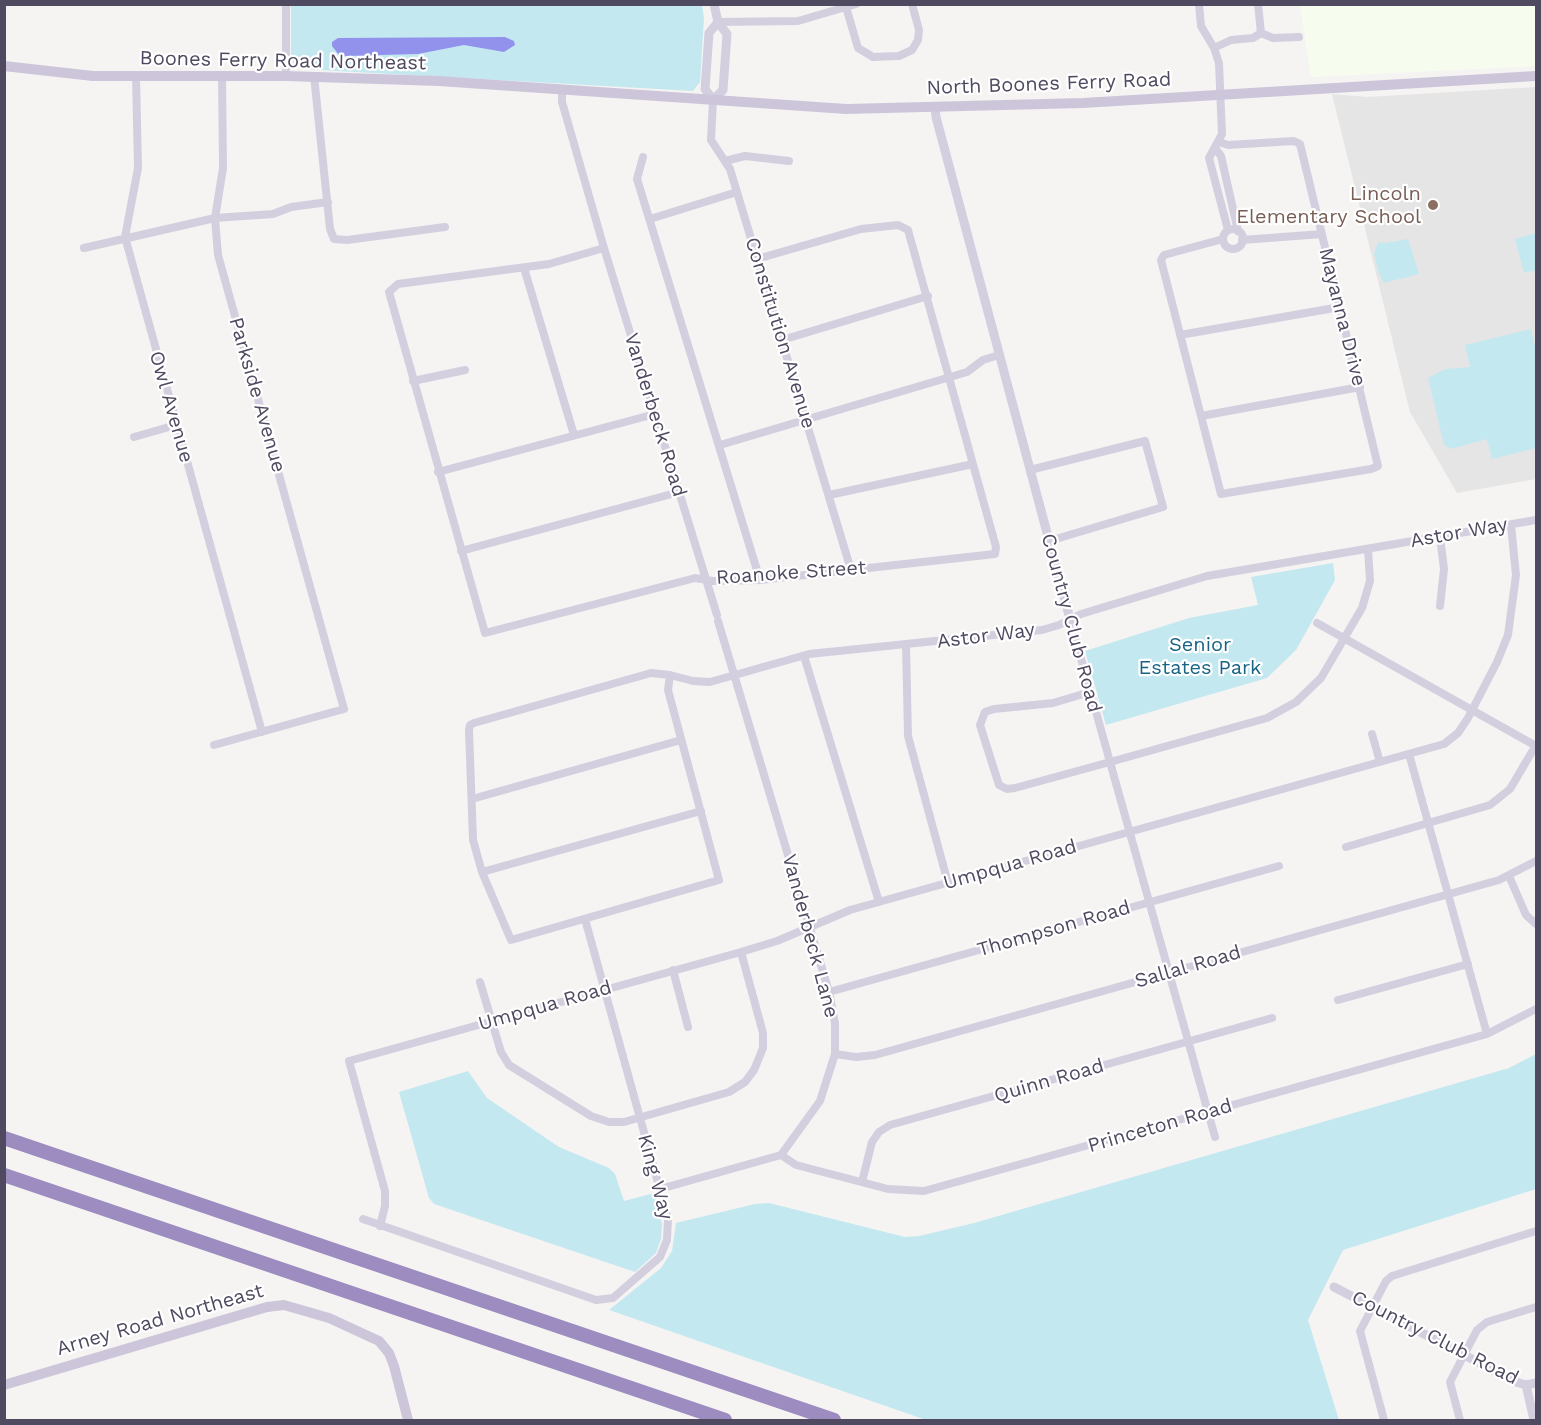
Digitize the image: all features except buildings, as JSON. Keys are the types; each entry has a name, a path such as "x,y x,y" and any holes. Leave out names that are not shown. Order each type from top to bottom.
{"highway":[{"path":"4,1138 834,1420"},
{"path":"4,1175 725,1420"}],"main road":[{"name":"Boones Ferry Road Northeast","path":"4,66 59,74 314,76 562,89"},
{"name":"North Boones Ferry Road","path":"562,89 846,108 935,107 1083,103 1536,76"},
{"name":"Arney Road Northeast","path":"4,1384 267,1307 284,1305 329,1318 379,1341 389,1353 394,1366 408,1420"}],"street":[{"path":"286,4 286,76"},
{"path":"714,4 718,22 727,34 723,90 713,100 705,88 709,33 718,22"},
{"path":"718,22 783,22 856,4"},
{"path":"846,7 858,48 868,56 890,57 908,53 918,40 919,30 912,4"},
{"path":"1199,4 1201,26 1214,48 1219,63 1222,131 1209,158 1228,230 1223,239 1161,257 1201,416 1360,387"},
{"path":"1258,4 1260,33"},
{"path":"1214,48 1231,40 1253,38 1260,33"},
{"path":"1260,33 1273,38 1299,37"},
{"name":"Owl Avenue","path":"136,76 138,168 125,237 262,732"},
{"name":"Parkside Avenue","path":"222,76 223,168 215,218 218,255 344,709 262,732"},
{"path":"314,76 327,202 334,238 347,240 445,227"},
{"name":"Vanderbeck Road","path":"562,89 562,100 604,248 717,618"},
{"name":"Constitution Avenue","path":"713,100 711,140 725,161 737,192 851,570"},
{"name":"Country Club Road","path":"935,107 1049,542 1215,1137"},
{"name":"Mayanna Drive","path":"1201,416 1221,494 1378,466 1299,142 1217,145"},
{"path":"1217,145 1242,240 1240,246 1231,249 1224,244 1223,239"},
{"path":"725,161 745,156 789,161"},
{"path":"643,157 637,178 760,580"},
{"path":"650,219 737,192"},
{"path":"84,248 215,218 273,214 291,207 327,202"},
{"path":"758,259 851,231 889,225 905,227 913,239 973,464 829,495"},
{"path":"1228,230 1238,231"},
{"path":"1242,240 1322,234"},
{"path":"604,248 565,260 524,268 403,284 390,288 390,300 461,551 679,492"},
{"path":"524,268 574,435"},
{"path":"782,340 928,296"},
{"path":"1180,335 1340,307"},
{"path":"720,445 950,377 970,370 983,360 999,355"},
{"path":"413,381 465,370"},
{"path":"438,472 655,414"},
{"path":"134,437 176,425"},
{"path":"1030,470 1145,441 1163,507 1049,542"},
{"name":"Roanoke Street","path":"461,551 484,633 695,578 760,580 995,554 973,464"},
{"name":"Astor Way","path":"472,799 470,725 644,675 670,675 710,682 804,656 1033,631 1059,625 1070,619 1192,580 1536,520"},
{"name":"Umpqua Road","path":"380,1226 385,1206 384,1191 349,1061 741,952 810,927 838,914 1410,754 1449,741 1462,728 1473,709 1500,656 1512,619 1516,561 1511,525"},
{"path":"1440,537 1444,569 1440,606"},
{"path":"1090,692 1053,703 985,712 980,725 994,776 999,785 1011,789 1278,713 1312,689 1346,639 1368,591 1371,569 1368,549"},
{"name":"Vanderbeck Lane","path":"717,618 829,992 835,1023 835,1054 820,1101 781,1155"},
{"path":"1317,622 1536,746 1516,781 1497,801 1481,808 1346,847"},
{"path":"906,645 908,736 948,883"},
{"path":"804,656 879,902"},
{"path":"670,675 668,690 719,880 511,940 482,872 473,840 472,799 681,740"},
{"path":"214,745 262,732"},
{"path":"1372,734 1380,762"},
{"path":"1410,754 1487,1034"},
{"path":"482,872 701,811"},
{"name":"Sallal Road","path":"835,1054 856,1057 875,1055 1448,894 1509,876 1536,861"},
{"name":"Thompson Road","path":"829,992 1279,866"},
{"path":"1509,876 1526,915 1536,924"},
{"name":"King Way","path":"363,1219 587,1297 608,1300 618,1295 655,1263 664,1250 669,1226 585,920"},
{"path":"480,982 503,1057 515,1069 598,1120 619,1123 640,1119 729,1092 745,1082 754,1070 763,1048 763,1033 741,952"},
{"path":"1338,1000 1468,964"},
{"path":"673,970 688,1027"},
{"name":"Princeton Road","path":"781,1155 796,1165 862,1182 904,1192 924,1191 1487,1034 1536,1009"},
{"name":"Quinn Road","path":"862,1182 872,1142 879,1132 890,1125 1272,1018"},
{"path":"660,1189 781,1155"},
{"path":"1384,1420 1360,1336 1361,1327 1386,1281 1392,1276 1536,1231"},
{"name":"Country Club Road","path":"1334,1287 1526,1385 1536,1383"},
{"path":"1460,1420 1450,1382 1483,1324 1536,1307"},
{"path":"1526,1385 1534,1420"}],"shaded area":[{"path":"1300,5 1536,5 1536,66 1311,77"},
{"path":"505,37 514,41 515,45 504,52 464,45 418,54 345,56 339,55 332,46 332,42 338,38"},
{"name":"Lincoln Elementary School","path":"1536,87 1536,479 1457,493 1410,412 1332,94 1367,97"}],"green space":[{"path":"291,5 702,5 704,18 700,82 693,91 302,69 294,65 291,57"},
{"path":"1536,233 1536,270 1524,273 1515,239"},
{"path":"1408,239 1419,274 1384,283 1374,254 1378,242"},
{"path":"1531,329 1536,351 1536,448 1492,459 1487,439 1451,449 1444,445 1428,378 1445,369 1470,367 1465,345"},
{"name":"Senior Estates Park","path":"1333,563 1335,580 1296,650 1267,678 1106,725 1085,651 1189,618 1258,605 1251,577"},
{"path":"1536,1054 1536,1189 1343,1250 1308,1320 1339,1420 926,1420 609,1310 661,1268 672,1251 676,1223 755,1204 769,1203 905,1237 919,1236 974,1223 1509,1068"},
{"path":"468,1071 487,1098 559,1147 609,1168 615,1174 624,1201 654,1193 662,1224 661,1239 656,1253 635,1272 434,1204 429,1198 399,1092"}],"place":[{"name":"Lincoln Elementary School","path":"1433,205"}]}
